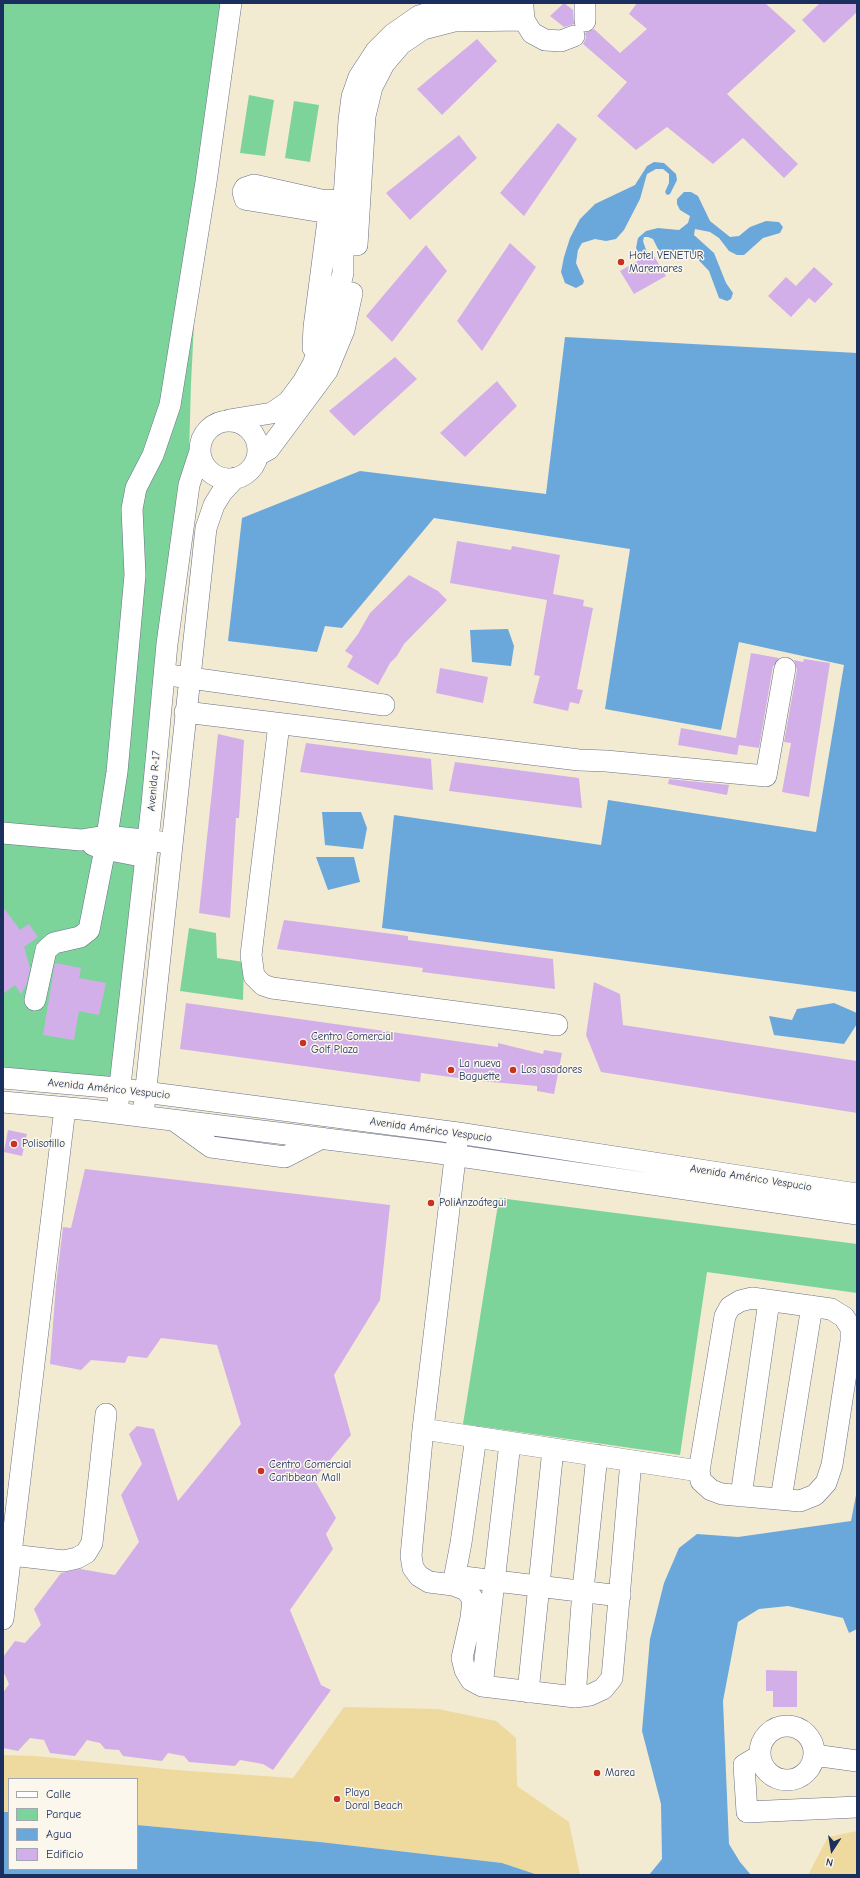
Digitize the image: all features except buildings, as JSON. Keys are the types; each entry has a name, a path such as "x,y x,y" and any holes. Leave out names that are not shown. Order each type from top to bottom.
{"street":[{"path":"35,1000 46,950 54,943 80,937 89,930 117,772 134,575 132,509 136,488 153,455 170,405 206,182 231,3"},
{"path":"258,455 269,449 327,371 344,330 354,282 347,209 349,120 352,97 359,77 376,51 393,34 420,16 441,9 523,9 532,33 545,40 561,41 582,20"},
{"name":"Avenida R-17","path":"116,1113 147,848 164,674 189,485 200,452 200,443 208,430 221,421 272,413 288,402 303,382 313,364 333,314 343,273 347,209"},
{"path":"200,452 202,461 208,470 216,476 225,479 235,478 244,475 251,470 258,455 258,443 254,434 243,424 229,420"},
{"path":"143,1116 185,712 206,528 214,505 222,492 235,478"},
{"path":"183,525 206,528"},
{"path":"185,712 579,760 606,761 766,776 785,668"},
{"path":"164,674 384,705"},
{"path":"279,724 251,955 254,976 263,986 557,1025"},
{"path":"3,833 147,848 172,844"},
{"name":"Avenida Américo Vespucio","path":"3,1078 119,1089 458,1133 857,1194"},
{"name":"Avenida Américo Vespucio","path":"3,1102 143,1116 456,1155 857,1214"},
{"path":"3,1619 65,1108"},
{"path":"458,1133 423,1429 411,1556 413,1568 419,1576 429,1582 454,1580 493,1580 583,1590 620,1596"},
{"path":"752,1298 812,1306 831,1309 844,1318 851,1328 852,1341 844,1391 832,1465 826,1483 815,1495 800,1500 722,1494 710,1490 701,1481 699,1471 725,1316 730,1307 740,1301 752,1298"},
{"path":"741,1496 769,1301"},
{"path":"781,1499 812,1306"},
{"path":"10,1555 64,1561 78,1558 86,1553 92,1543 106,1414"},
{"path":"423,1429 699,1471"},
{"path":"454,1580 462,1543 476,1437"},
{"path":"482,1686 510,1442"},
{"path":"528,1692 553,1449"},
{"path":"575,1697 583,1590 597,1456"},
{"path":"454,1580 466,1590 473,1599 471,1618 462,1658 465,1670 471,1680 482,1686 575,1697 590,1695 603,1689 612,1678 631,1461"},
{"path":"782,1726 794,1726 804,1732 813,1746 814,1755 812,1764 806,1773 798,1778 786,1781 772,1777 763,1768 759,1756 763,1738 771,1731 782,1726"},
{"path":"814,1755 857,1761"},
{"path":"759,1756 744,1765 748,1812 857,1807"}],"green space":[{"path":"3,3 222,3 202,162 189,454 119,1089 3,1078"},
{"path":"249,95 274,100 265,156 240,153"},
{"path":"294,101 319,105 310,162 285,158"},
{"path":"189,928 216,933 217,958 244,962 243,1000 180,991"},
{"path":"499,1198 857,1244 857,1293 707,1272 680,1455 463,1424"}],"sand":[{"name":"Playa Doral Beach","path":"344,1707 438,1709 496,1721 516,1738 517,1786 569,1822 580,1875 538,1875 501,1863 320,1842 138,1825 138,1778 8,1778 8,1812 3,1812 3,1755 35,1756 176,1770 293,1778"},
{"path":"857,1831 857,1875 808,1875 828,1837"}],"water":[{"path":"654,162 664,163 676,174 677,180 670,194 667,195 665,192 669,183 669,174 663,169 656,169 647,174 640,199 624,230 616,239 606,241 595,239 582,243 578,250 576,263 584,281 583,284 576,288 565,283 561,272 564,257 570,238 580,219 595,204 635,185 647,166"},
{"path":"684,192 691,192 698,196 710,221 730,237 739,236 750,227 766,221 779,222 783,227 780,233 763,238 744,255 737,255 729,251 719,238 710,232 695,229 694,235 714,253 726,283 733,293 731,299 727,301 719,298 709,271 691,252 681,251 676,254 663,253 658,249 653,239 648,237 644,237 643,241 647,253 645,256 638,253 636,248 638,238 646,231 658,228 679,230 688,223 690,216 680,210 677,204 677,199"},
{"path":"565,337 857,353 857,992 382,928 394,815 601,845 608,800 816,832 844,665 739,642 721,730 605,709 630,549 434,518 342,628 325,626 317,652 228,641 242,518 360,471 546,494"},
{"path":"508,629 514,646 511,666 472,662 470,630"},
{"path":"322,812 361,812 367,828 363,849 325,845"},
{"path":"316,857 354,857 360,882 328,890"},
{"path":"834,1003 857,1013 857,1024 844,1044 774,1035 769,1016 792,1020 797,1009"},
{"path":"857,1490 857,1629 849,1633 843,1618 788,1606 759,1609 738,1622 723,1701 729,1844 740,1862 751,1875 649,1875 662,1859 661,1804 642,1731 650,1639 664,1583 679,1548 697,1534 738,1537 851,1521"},
{"path":"3,1812 8,1812 8,1870 138,1870 138,1825 320,1842 502,1863 538,1875 3,1875"}],"place":[{"name":"Hotel VENETUR Maremares","path":"621,262"},
{"name":"Centro Comercial Golf Plaza","path":"303,1043"},
{"name":"La nueva Baguette","path":"451,1070"},
{"name":"Los asadores","path":"513,1070"},
{"name":"Polisotillo","path":"14,1144"},
{"name":"PoliAnzoátegui","path":"431,1203"},
{"name":"Centro Comercial Caribbean Mall","path":"261,1471"},
{"name":"Marea","path":"597,1773"},
{"name":"Playa Doral Beach","path":"337,1799"}]}
